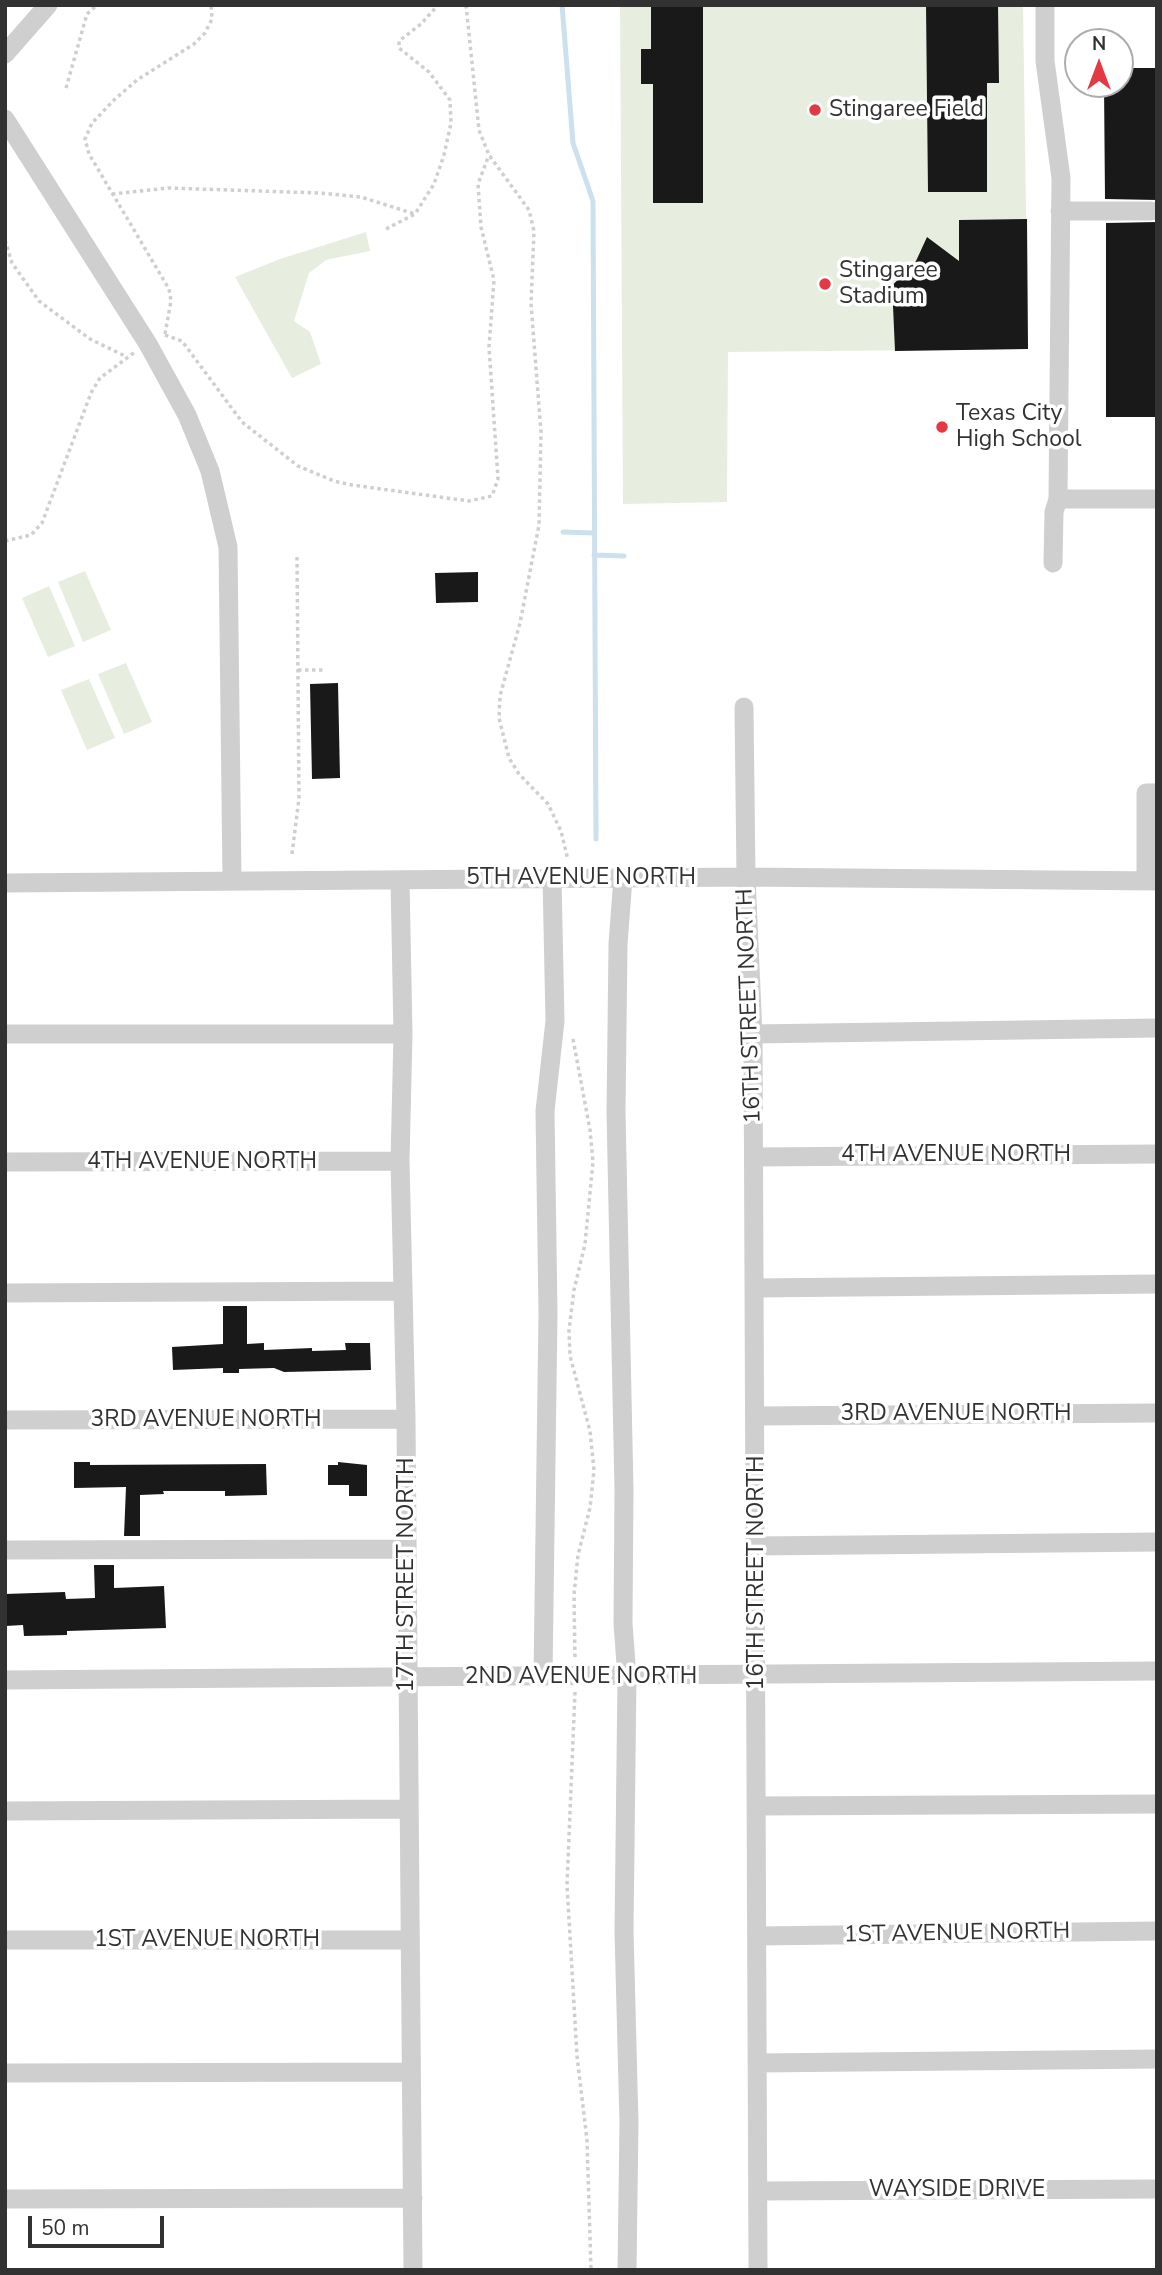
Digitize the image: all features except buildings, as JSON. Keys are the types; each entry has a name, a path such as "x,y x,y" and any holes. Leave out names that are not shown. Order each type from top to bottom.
{"street":[{"path":"5,54 48,5"},
{"path":"1045,5 1045,61 1061,178 1058,499 1054,512 1054,563"},
{"path":"5,119 148,344 187,415 210,471 228,547 232,880"},
{"path":"1060,211 1151,211"},
{"path":"1058,499 1157,499"},
{"name":"16TH STREET NORTH","path":"744,707 746,877 753,1034 758,2270"},
{"path":"1151,881 1146,793 1157,793"},
{"name":"5TH AVENUE NORTH","path":"5,883 746,877 1151,881"},
{"path":"543,1677 548,1313 545,1111 555,1021 552,878"},
{"path":"623,878 618,944 617,1112 624,1490 623,1624 626,1676 624,1931 629,2123 627,2270"},
{"name":"17TH STREET NORTH","path":"400,880 403,1034 400,1161 406,1419 414,2270"},
{"path":"753,1034 1157,1028"},
{"path":"5,1034 403,1034"},
{"name":"4TH AVENUE NORTH","path":"754,1157 1157,1154"},
{"name":"4TH AVENUE NORTH","path":"5,1162 400,1161"},
{"path":"755,1288 1157,1284"},
{"path":"5,1293 403,1291"},
{"name":"3RD AVENUE NORTH","path":"756,1416 1157,1413"},
{"name":"3RD AVENUE NORTH","path":"5,1420 406,1419"},
{"path":"757,1546 1157,1542"},
{"path":"5,1550 407,1549"},
{"name":"2ND AVENUE NORTH","path":"5,1680 1157,1671"},
{"path":"757,1806 1157,1804"},
{"path":"5,1811 409,1809"},
{"name":"1ST AVENUE NORTH","path":"758,1936 1157,1931"},
{"name":"1ST AVENUE NORTH","path":"5,1940 410,1940"},
{"path":"758,2063 1157,2059"},
{"path":"5,2073 411,2072"},
{"name":"WAYSIDE DRIVE","path":"758,2191 1157,2189"},
{"path":"5,2199 413,2198"}],"path":[{"path":"66,88 87,14 97,5"},
{"path":"211,5 212,19 194,44 138,80 93,123 85,139 89,154 169,289 171,301 165,335 182,341 227,405 260,440 298,466 334,481 454,499 483,500 492,496 498,479 489,346 494,280 478,203 478,184 489,155"},
{"path":"386,229 415,214 434,184 452,123 450,100 429,72 398,48 399,41 421,24 438,5"},
{"path":"112,194 168,188 320,192 361,197 415,214"},
{"path":"5,240 12,263 39,301 90,339 127,357"},
{"path":"5,541 31,535 43,523 91,393 100,378 148,344"},
{"path":"292,854 299,797 297,555"},
{"path":"298,670 324,670"}],"shaded area":[{"name":"Stingaree Stadium","path":"620,5 1023,5 1028,349 728,352 727,502 623,504"},
{"path":"366,232 370,251 326,260 309,273 294,321 310,332 321,364 292,378 235,277 280,259"},
{"path":"85,571 111,630 83,642 58,582"},
{"path":"49,586 75,646 48,657 22,598"},
{"path":"126,663 152,722 124,734 98,674"},
{"path":"89,679 115,738 87,750 61,690"}],"waterway":[{"path":"562,5 573,143 593,201 596,839"},
{"path":"563,532 594,533"},
{"path":"594,555 624,556"}],"place":[{"name":"Stingaree Field","path":"815,110"},
{"name":"Stingaree Stadium","path":"825,284"},
{"name":"Texas City High School","path":"942,427"}]}
